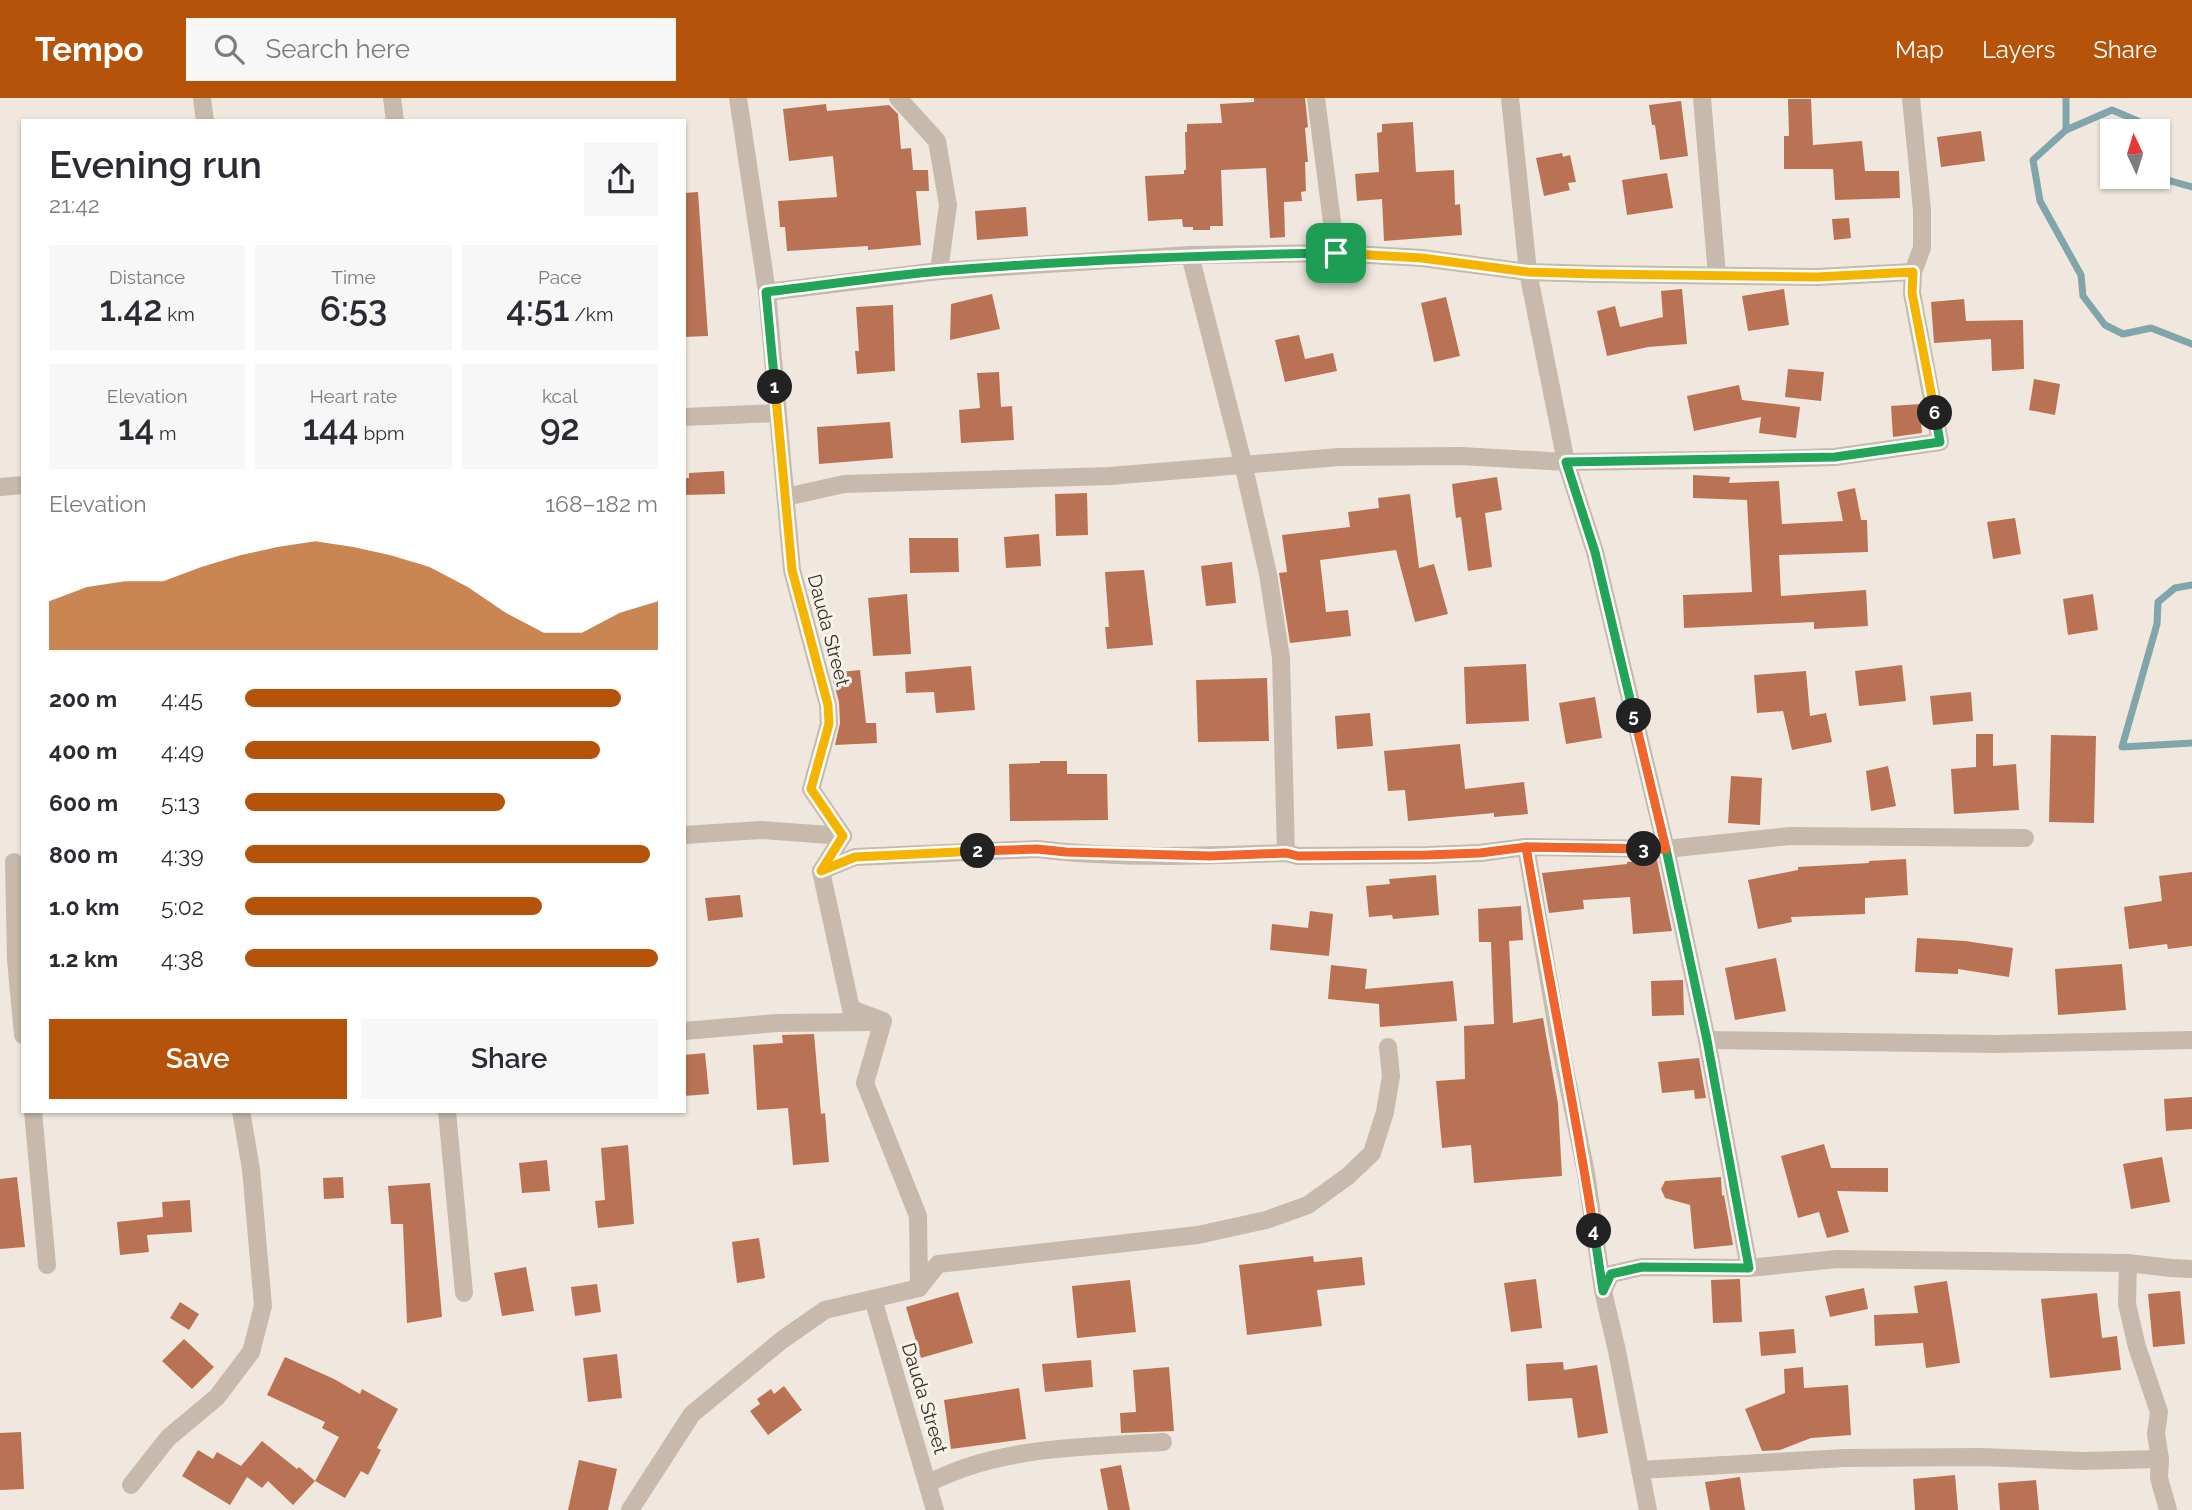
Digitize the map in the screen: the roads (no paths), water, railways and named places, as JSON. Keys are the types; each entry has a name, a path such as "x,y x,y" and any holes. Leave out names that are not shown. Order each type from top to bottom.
{"street":[{"path":"202,98 205,119"},
{"path":"392,98 396,119"},
{"name":"Dauda Street","path":"738,98 766,292 792,570 828,705 829,724 811,789 843,836"},
{"path":"898,98 937,141 948,205 939,271"},
{"path":"1316,98 1336,253"},
{"path":"1510,98 1528,272 1566,462 1595,552 1666,849 1707,1040 1749,1268"},
{"path":"1702,98 1717,275"},
{"path":"786,497 844,484 1110,476 1339,457 1461,456 1566,462 1835,457 1940,442 1912,293 1913,272 1922,248 1922,210 1911,98"},
{"path":"766,292 939,271 1190,255 1336,253 1422,258 1528,272 1817,277 1913,272"},
{"path":"1190,255 1268,574 1280,658 1286,853"},
{"path":"686,417 778,413"},
{"path":"0,487 21,485"},
{"path":"686,835 761,830 843,836 821,871 851,1009 883,1021"},
{"path":"821,871 855,857 1037,849 1210,856 1286,853 1298,856 1427,855 1480,853 1526,847 1666,849 1790,836 2025,838"},
{"path":"1526,847 1559,1040 1586,1173 1603,1291 1648,1510"},
{"path":"12,861 21,1014"},
{"path":"686,1031 777,1023 883,1021"},
{"path":"883,1021 865,1083 918,1216 919,1288"},
{"path":"1707,1040 1997,1044 2192,1040"},
{"path":"630,1510 692,1414 782,1340 824,1310 919,1288 938,1264 1198,1235 1266,1220 1308,1205 1348,1176 1371,1153 1385,1112 1391,1076 1388,1047"},
{"path":"33,1113 47,1265"},
{"path":"131,1485 168,1438 217,1397 251,1352 263,1307 251,1169 241,1113"},
{"path":"447,1113 464,1293"},
{"path":"1603,1291 1611,1274 1642,1267 1749,1268 1837,1259 2128,1263 2192,1269"},
{"path":"2128,1263 2127,1304 2137,1347 2159,1412 2156,1434 2160,1459 2159,1478 2168,1510"},
{"name":"Dauda Street","path":"873,1299 936,1510"},
{"path":"929,1483 955,1469 991,1459 1080,1447 1163,1442"},
{"path":"1640,1470 1844,1458 1981,1457 2082,1461 2160,1459"}],"waterway":[{"path":"2066,98 2066,130"},
{"path":"2133,119 2112,110 2066,130 2033,160 2040,201 2081,275 2083,296 2105,325 2123,334 2151,328 2192,344"},
{"path":"2170,181 2192,187"},
{"path":"2192,585 2175,588 2158,602 2157,624 2122,747 2192,743"}]}
